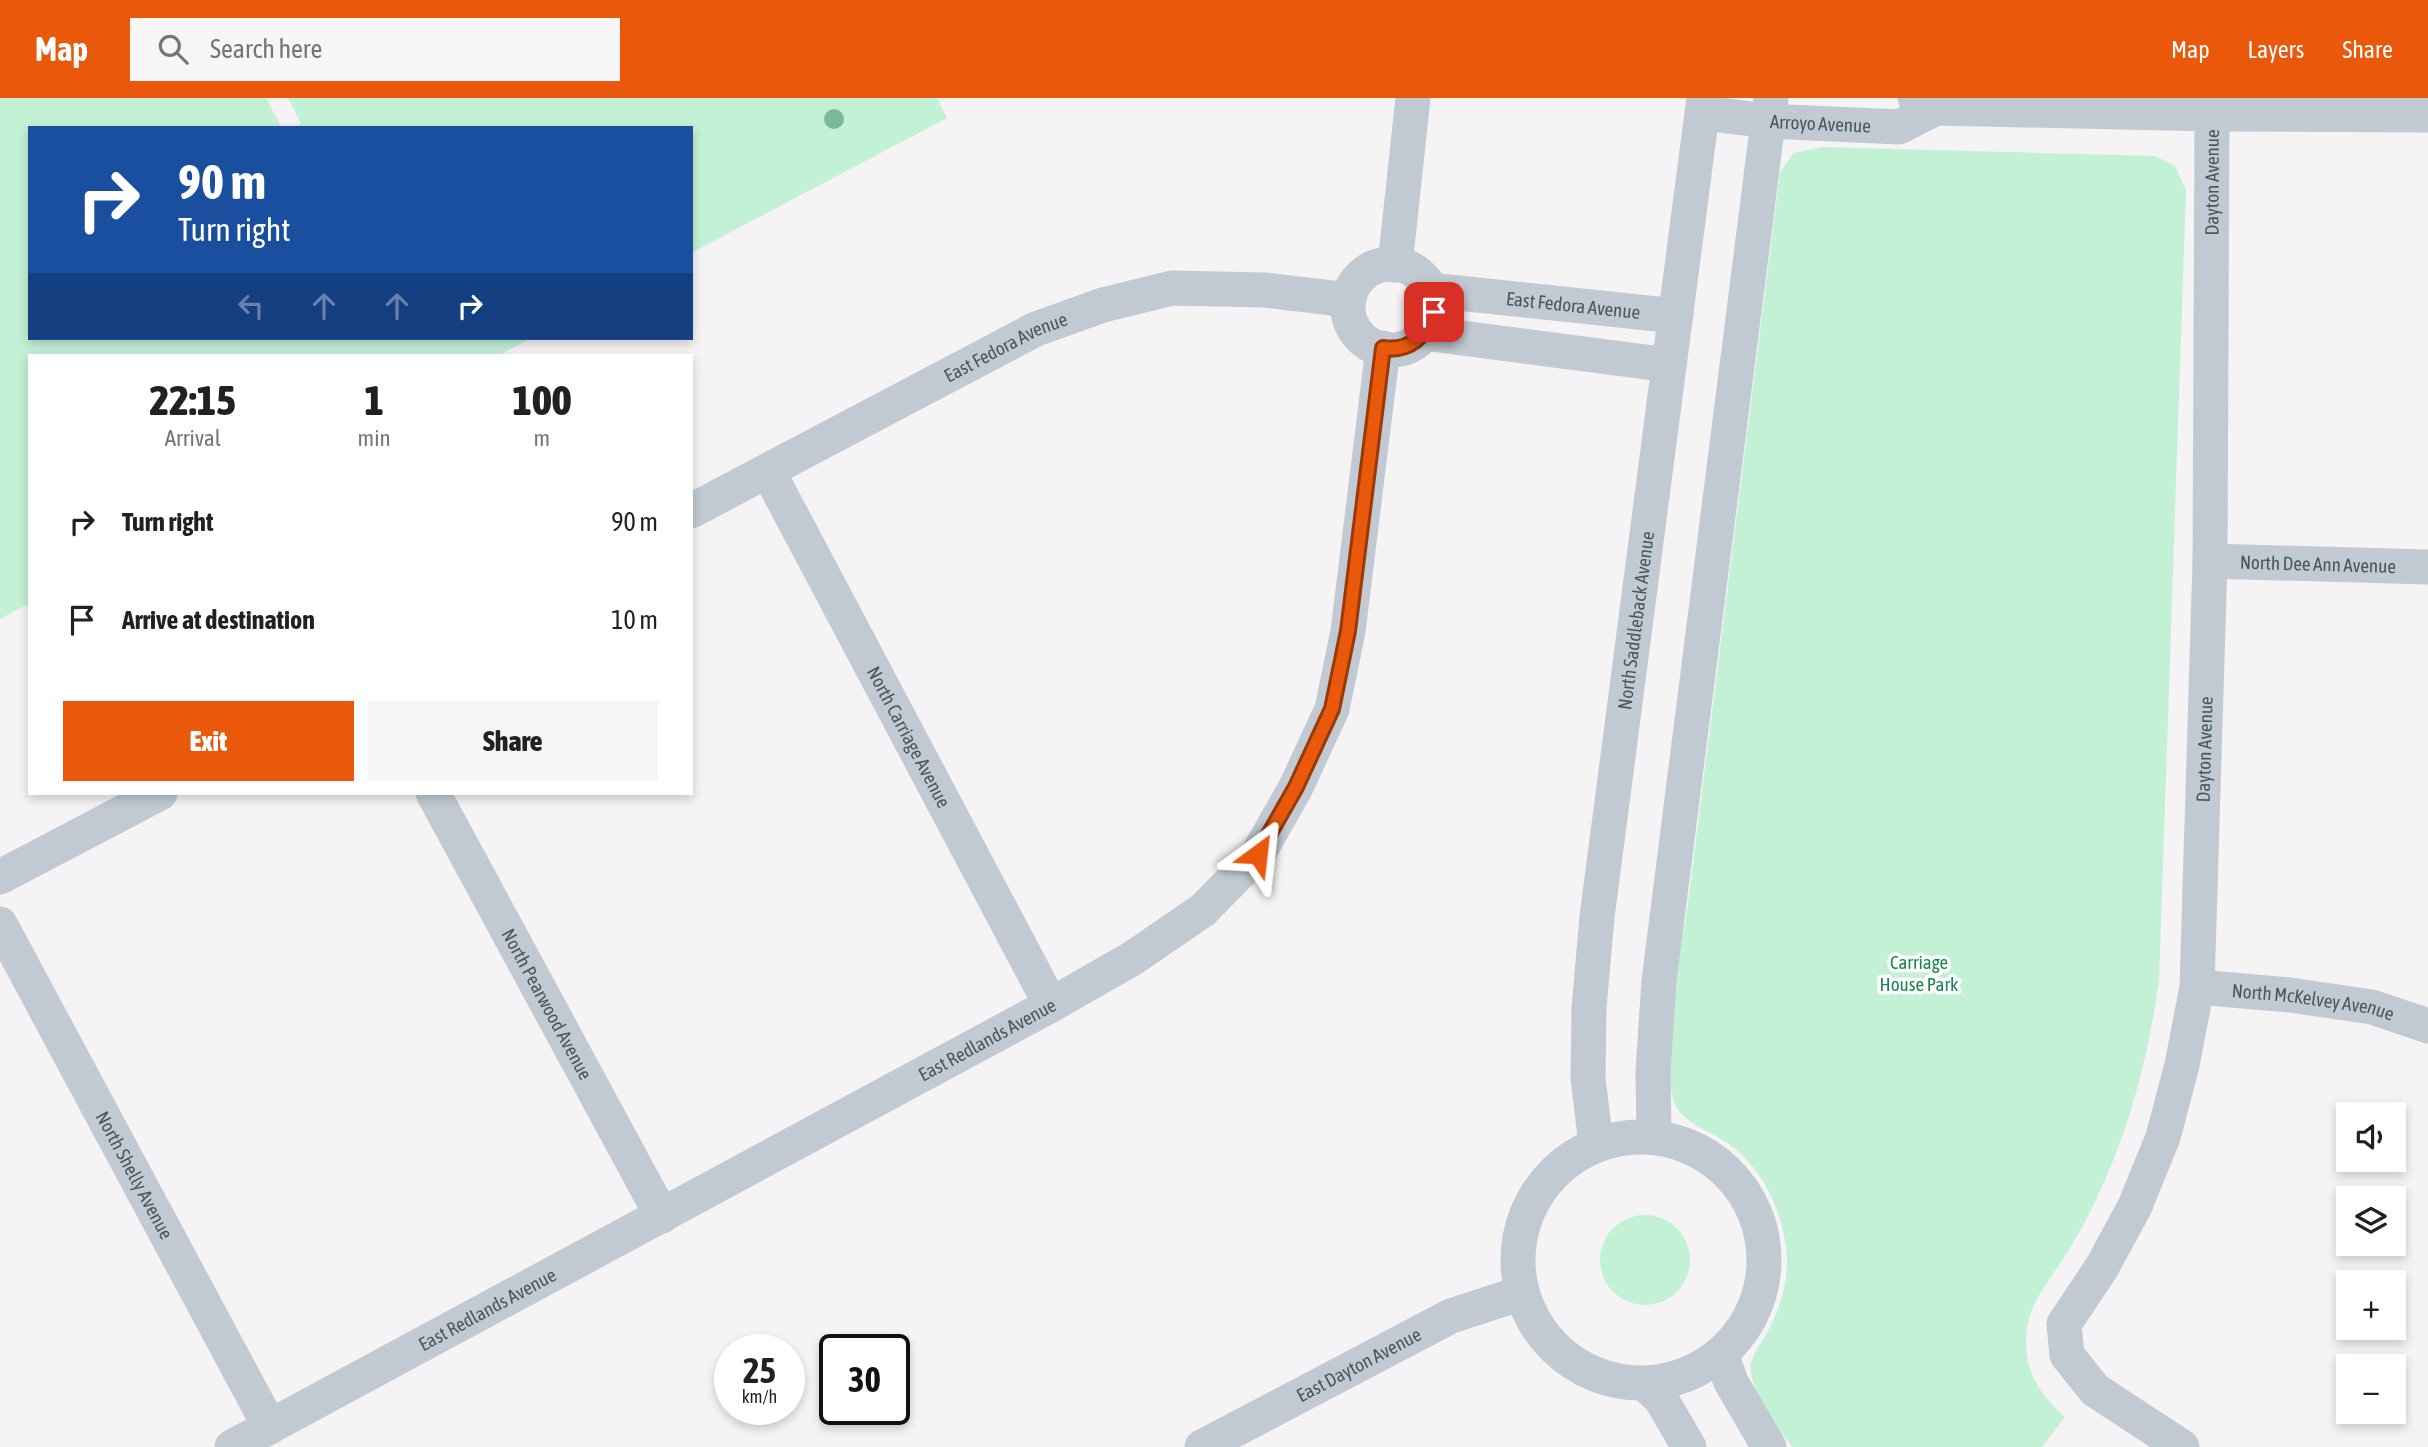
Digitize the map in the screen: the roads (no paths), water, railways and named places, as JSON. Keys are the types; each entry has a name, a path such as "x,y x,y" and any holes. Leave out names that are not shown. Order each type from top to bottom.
{"street":[{"path":"1395,265 1412,98"},
{"name":"Arroyo Avenue","path":"1703,105 1769,110 1899,127 1925,103 2212,114 2428,115"},
{"name":"North Saddleback Avenue","path":"1596,1144 1588,1078 1589,1008 1597,917 1703,105"},
{"path":"1654,1136 1653,1072 1659,981 1769,110"},
{"name":"Dayton Avenue","path":"2182,1447 2095,1390 2067,1355 2064,1324 2102,1267 2135,1206 2163,1137 2182,1065 2197,988 2210,561 2212,114"},
{"path":"1379,265 1406,267 1417,273 1430,289 1434,312 1424,333 1408,346 1394,350 1366,342 1356,332 1350,320 1349,300 1357,281 1379,265"},
{"name":"East Fedora Avenue","path":"693,510 1036,328 1103,304 1172,288 1264,290 1349,300"},
{"name":"East Fedora Avenue","path":"1430,289 1676,316"},
{"path":"1424,333 1669,365"},
{"name":"East Redlands Avenue","path":"232,1447 1051,1005 1133,958 1203,910 1258,854 1296,787 1332,709 1348,631 1383,348"},
{"name":"North Carriage Avenue","path":"768,471 1051,1005"},
{"name":"North Dee Ann Avenue","path":"2210,561 2428,567"},
{"path":"0,877 156,795"},
{"name":"North Pearwood Avenue","path":"434,795 662,1216"},
{"name":"North Shelly Avenue","path":"0,924 270,1427"},
{"name":"North McKelvey Avenue","path":"2197,988 2290,995 2372,1007 2428,1026"},
{"path":"1654,1136 1695,1148 1730,1172 1754,1208 1765,1249 1761,1292 1743,1331 1721,1354 1677,1378 1644,1384 1609,1380 1577,1366 1549,1344 1530,1315 1522,1293 1518,1239 1533,1199 1560,1166 1596,1144 1624,1137 1654,1136"},
{"name":"East Dayton Avenue","path":"1202,1447 1451,1316 1522,1293"},
{"path":"1721,1354 1731,1382 1769,1447"},
{"path":"1644,1384 1661,1399 1689,1447"}],"park label":[{"name":"Carriage House Park","path":"1919,973"}]}
